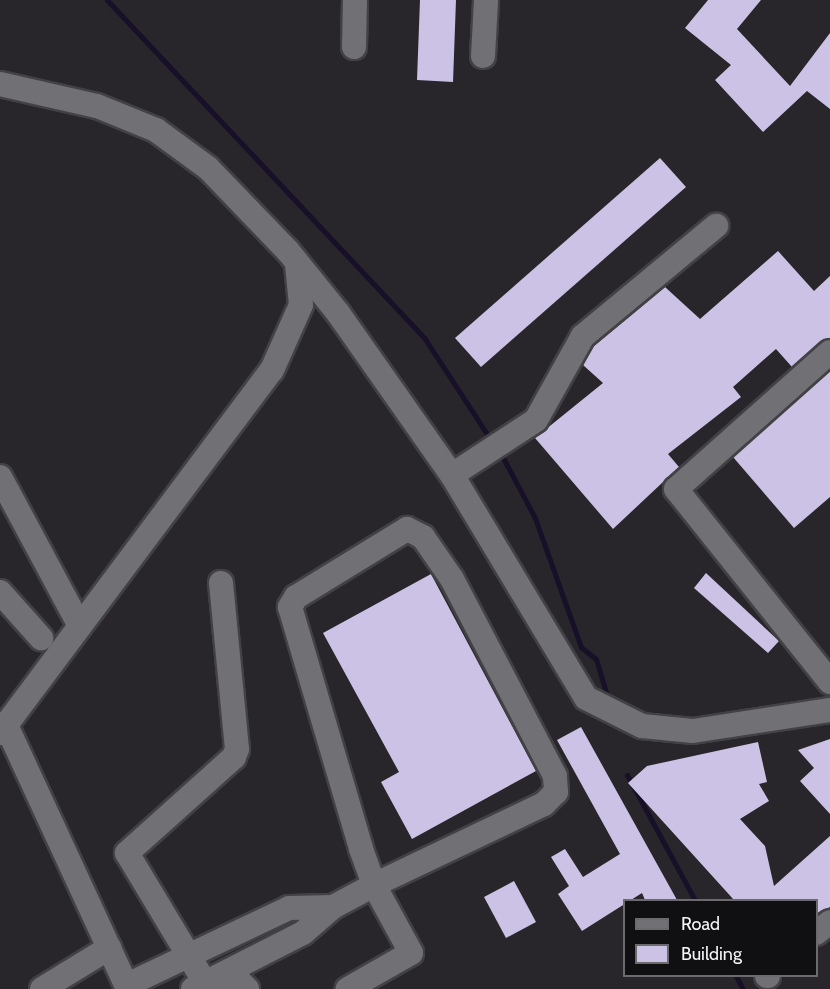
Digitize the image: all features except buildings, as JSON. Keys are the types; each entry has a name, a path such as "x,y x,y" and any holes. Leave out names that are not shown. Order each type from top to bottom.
{"street":[{"path":"354,47 355,0"},
{"path":"483,56 486,0"},
{"path":"0,84 111,111 170,139 220,179 296,262 338,313 452,475 569,676 586,698 603,710 642,726 693,732 830,710"},
{"path":"452,475 536,420 583,336 716,226"},
{"path":"296,262 301,305 272,370 3,729 128,987 290,908 333,907"},
{"path":"830,352 676,489 830,682"},
{"path":"0,477 80,626"},
{"path":"199,986 303,933 333,907 374,885 552,799 556,785 452,579 423,537 407,529 296,597 290,607 374,885 411,955 348,989"},
{"path":"199,986 188,958 128,853 234,757 237,749 221,583"},
{"path":"0,592 41,638"},
{"path":"818,931 830,922"},
{"path":"42,989 109,948"},
{"path":"199,986 216,988 240,982 247,989"}],"waterway":[{"path":"107,0 425,339 487,434"},
{"path":"501,454 535,518 581,647 596,659 608,699"},
{"path":"627,775 694,899"},
{"path":"737,977 743,989"}]}
